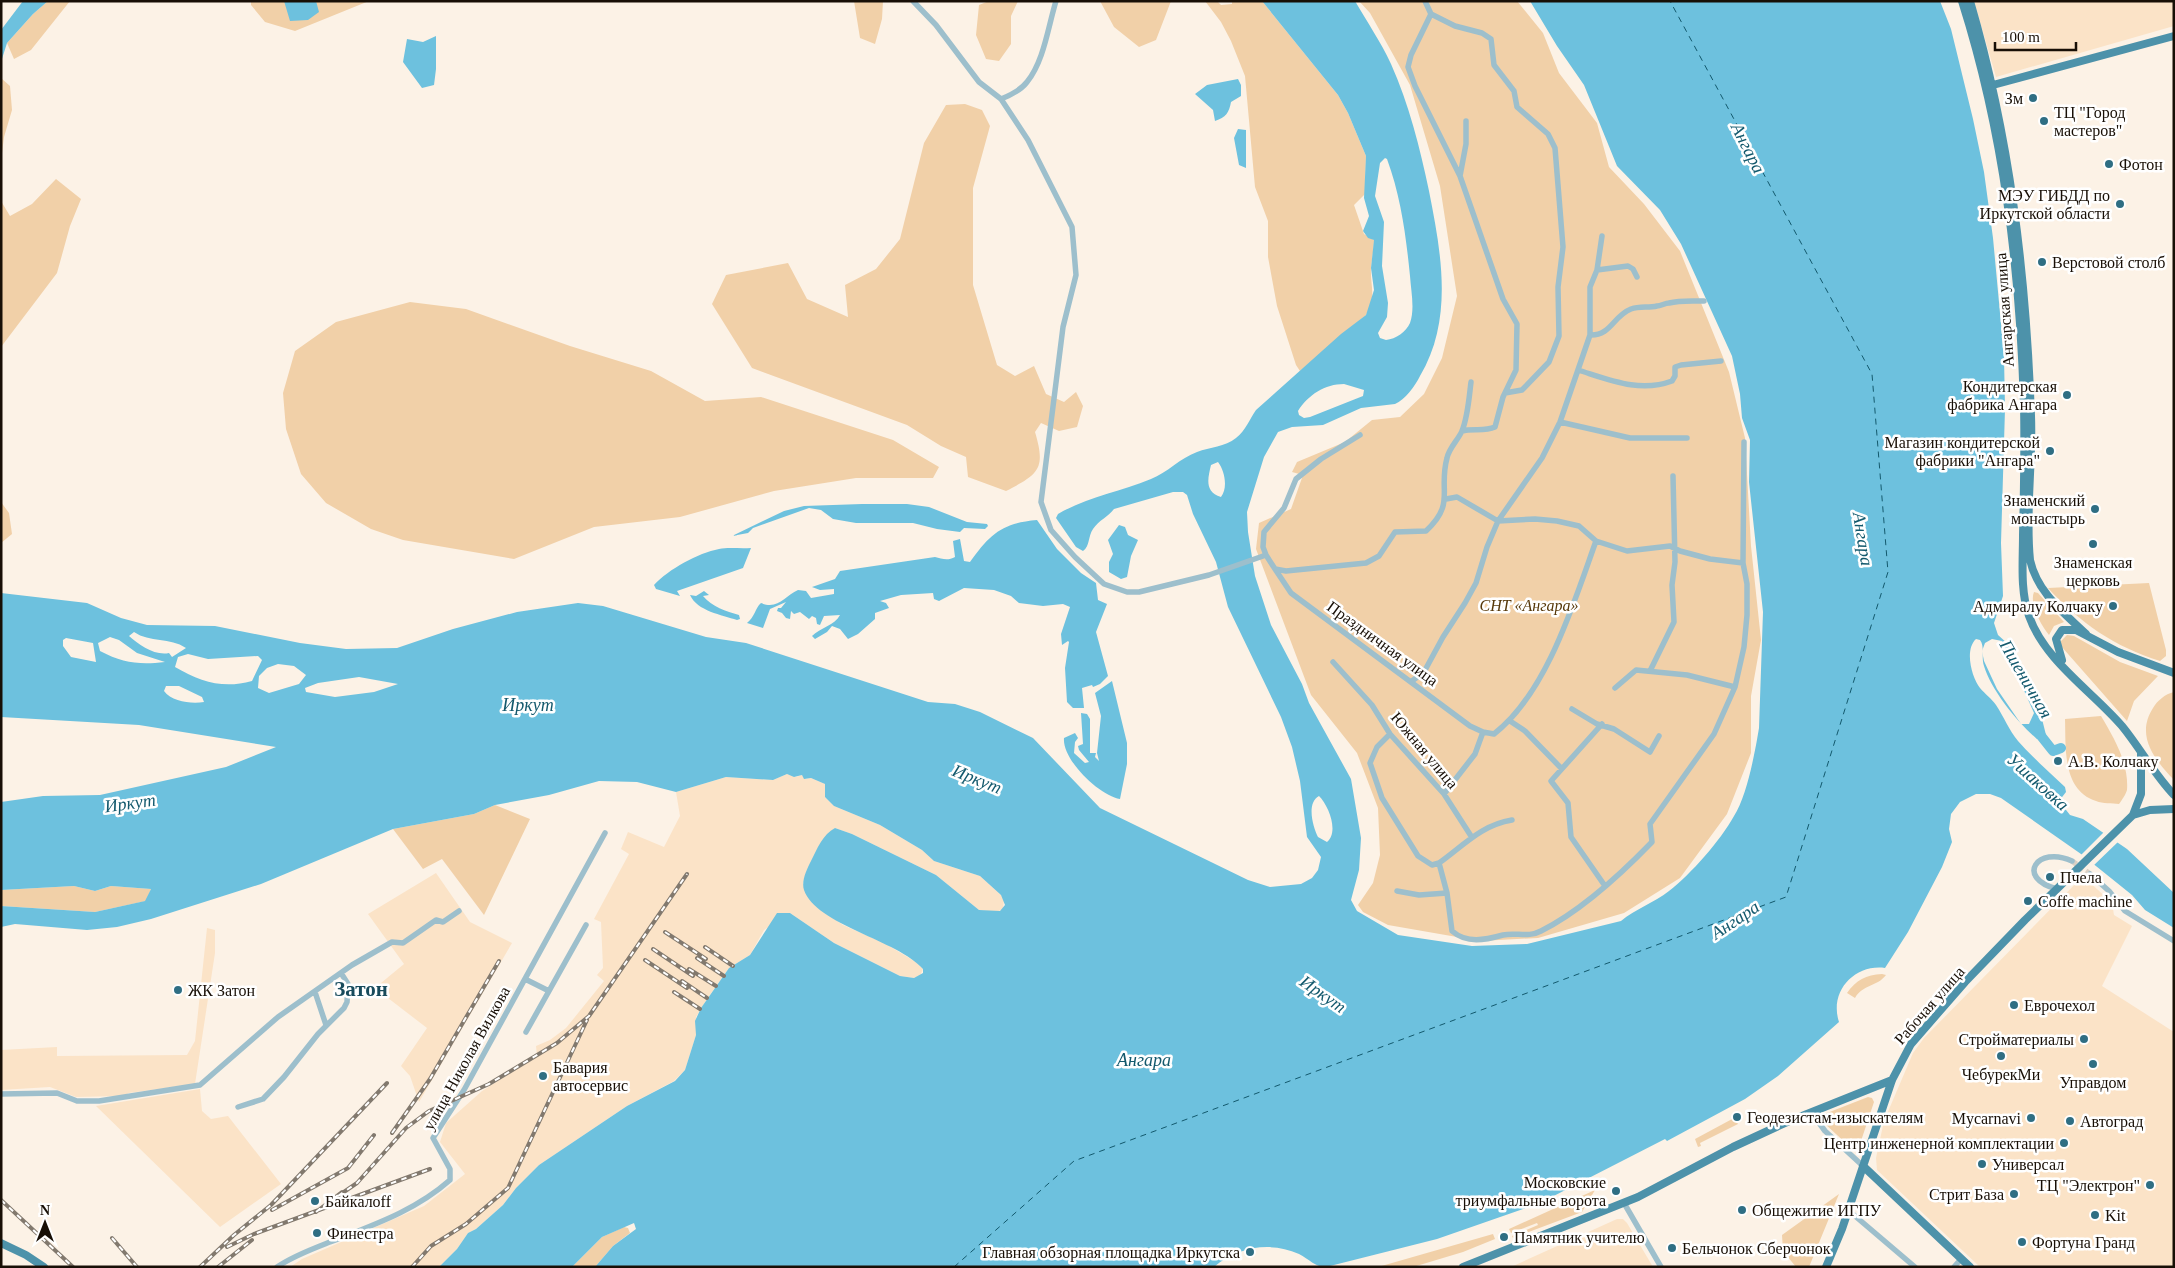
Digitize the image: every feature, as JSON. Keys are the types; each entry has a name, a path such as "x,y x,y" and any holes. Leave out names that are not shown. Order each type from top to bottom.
{"main road":[{"path":"1962,1 1990,88"},
{"path":"1970,1 1990,88"},
{"path":"1990,88 2174,36"},
{"name":"Ангарская улица","path":"1990,88 2009,166 2028,330 2031,418 2030,560 2034,573 2046,593 2086,634"},
{"name":"Ангарская улица","path":"1990,88 2010,216 2021,332 2024,597 2028,613 2036,632 2065,667 2121,725 2174,795"},
{"path":"2065,667 2056,646 2057,635 2062,630 2069,628 2086,634 2118,652 2174,673"},
{"path":"2133,815 2141,794 2141,753"},
{"path":"2133,815 2155,810 2174,809"},
{"name":"Рабочая улица","path":"1826,1267 1848,1210 1892,1080 1907,1050 1931,1020 2057,889 2133,815"},
{"path":"1463,1267 1624,1203 1733,1147 1811,1112 1892,1080"},
{"path":"1863,1166 1970,1267"},
{"path":"1,1244 26,1255 44,1267"}],"street":[{"path":"913,1 936,25 979,82 1001,99 1028,140 1066,211 1072,228 1075,245 1076,275 1063,328 1041,502 1051,530 1075,557 1104,584 1127,592 1140,592 1209,575 1264,556 1264,532 1287,502 1296,479 1360,435"},
{"path":"1001,99 1016,92 1027,83 1037,67 1056,1"},
{"path":"1426,1 1431,14 1455,26 1482,33 1491,39 1494,65 1514,91 1517,108 1548,134 1555,148 1563,247 1558,287 1559,336 1550,362 1522,390 1505,392"},
{"path":"1431,14 1410,55 1408,67 1414,86 1460,176 1503,299 1517,324 1516,370 1505,392 1495,426 1488,430 1471,429 1462,431"},
{"path":"1460,176 1466,144 1466,121"},
{"path":"1412,681 1424,672 1476,582 1487,547 1498,521 1542,458 1560,422 1590,335 1590,287 1597,270 1602,236"},
{"path":"1597,270 1628,266 1633,269 1637,277"},
{"path":"1590,335 1607,332 1617,318 1630,309 1648,305 1656,306 1670,302 1704,301"},
{"path":"1578,370 1614,382 1640,387 1672,381 1676,376 1676,367 1681,365 1721,361"},
{"path":"1275,569 1297,571 1366,563 1379,556 1395,532 1426,531 1440,519 1446,499 1443,485 1447,456 1462,431 1471,382"},
{"path":"1560,422 1630,438 1687,438"},
{"path":"1439,864 1447,893 1452,931 1463,939 1477,940 1506,934 1526,935 1540,932 1604,886 1652,842 1650,824 1714,734 1735,687 1744,647 1747,615 1747,584 1743,563 1744,442"},
{"path":"1650,671 1674,622 1673,476"},
{"path":"1446,499 1457,497 1498,521 1556,521 1579,526 1596,540 1627,551 1646,547 1673,548 1680,552 1710,559 1743,563"},
{"path":"1444,794 1475,754 1483,732 1494,734 1510,721 1547,664 1570,612 1596,540"},
{"name":"Праздничная улица","path":"1264,556 1291,592 1470,726 1483,732"},
{"name":"Южная улица","path":"1334,662 1372,705 1390,734 1444,794 1471,836"},
{"path":"1615,688 1636,670 1687,675 1735,687"},
{"path":"1572,709 1650,752 1659,736"},
{"path":"1510,721 1525,731 1561,768"},
{"path":"1602,724 1551,781 1568,803 1571,837 1604,886"},
{"path":"1390,734 1376,746 1370,762 1382,798 1418,856 1432,865 1439,864 1461,847 1471,836 1497,822 1512,820"},
{"name":"улица Николая Вилкова","path":"277,1267 306,1252 388,1219 419,1204 450,1180 450,1169 433,1138 464,1090 605,833"},
{"path":"2057,889 2044,885 2037,878 2034,870 2036,863 2041,858 2048,856 2072,861"},
{"path":"2090,874 2109,891 2125,911 2174,941"},
{"path":"1397,891 1420,895 1447,893"},
{"path":"1,1094 57,1094 77,1101 99,1101 200,1085 278,1017 341,973 392,942 403,943 436,920 443,922 459,911"},
{"path":"526,1032 586,925"},
{"path":"238,1107 263,1099 326,1025 344,1008 347,1002 347,981 341,973"},
{"path":"525,980 549,991"},
{"path":"315,992 326,1025"},
{"path":"1811,1112 1825,1131 1863,1166"},
{"path":"1624,1203 1662,1267"},
{"path":"1848,1210 1915,1267"},
{"path":"1954,1267 1961,1259"}],"shaded area":[{"path":"1974,1 2174,1 2174,26 1996,77"},
{"path":"787,774 796,777 802,775 806,779 811,778 825,784 825,797 834,806 880,825 922,850 934,861 980,876 1001,895 1004,900 1003,909 997,912 979,910 936,875 852,834 835,828 807,870 803,883 807,895 824,912 843,925 884,943 916,962 923,969 920,976 914,978 900,976 834,943 790,913 764,930 750,955 729,968 707,999 696,1017 696,1035 685,1070 674,1081 627,1106 539,1165 516,1188 503,1205 476,1229 468,1233 457,1249 439,1267 290,1267 302,1259 424,1206 465,1174 440,1142 446,1123 482,1091 537,1056 536,1046 550,1040 566,1028 604,981 597,975 603,968 601,922 594,919 629,854 621,849 628,832 664,847 680,816 676,792 726,777 773,780"},
{"path":"436,873 470,922 512,943 419,1102 410,1076 401,1066 427,1028 371,985 381,983 404,964 368,914"},
{"path":"2083,876 2112,903 2114,915 2132,926 2102,986 2174,1032 2174,1267 1980,1267 1877,1170 1876,1158 1884,1121 1913,1053 1924,1038"},
{"path":"207,928 215,930 215,953 195,1084 129,1093 123,1096 76,1097 50,1087 1,1090 1,1050 57,1047 57,1056 187,1055 195,1041"},
{"path":"200,1089 202,1111 211,1119 228,1116 281,1184 220,1227 96,1106"},
{"path":"1617,1219 1623,1219 1627,1223 1653,1267 1511,1267"}],"green space":[{"path":"48,1 70,1 31,50 14,59 7,43 33,14"},
{"path":"251,1 369,1 295,31 265,22 251,5"},
{"path":"854,1 883,1 882,19 875,44 860,38"},
{"path":"989,1 1018,1 1011,16 1011,44 999,61 986,59 976,35 979,5"},
{"path":"1100,1 1171,1 1156,40 1139,47 1114,27"},
{"path":"1205,1 1217,1 1221,5 1232,4 1232,1 1262,1 1338,95 1348,113 1366,156 1365,194 1354,205 1364,234 1374,240 1371,268 1371,302 1366,315 1300,371 1296,365 1277,306 1268,257 1268,221 1255,187 1245,76 1221,22"},
{"name":"СНТ «Ангара»","path":"1359,1 1517,1 1543,33 1559,73 1597,123 1609,167 1644,204 1680,251 1729,372 1745,438 1751,546 1761,640 1751,696 1751,753 1727,814 1680,878 1624,913 1538,938 1480,941 1388,925 1363,912 1358,905 1373,883 1380,855 1378,808 1357,753 1311,695 1256,549 1259,523 1291,509 1303,475 1292,472 1297,462 1345,442 1372,420 1400,417 1424,394 1442,358 1457,296 1440,186 1410,85 1370,13"},
{"path":"1,78 10,86 12,110 4,137 1,161"},
{"path":"965,104 982,110 990,126 973,188 973,285 997,365 1015,376 1034,366 1046,394 1064,402 1076,392 1083,406 1077,427 1059,431 1041,423 1035,432 1040,454 1037,469 1026,480 1006,491 968,477 966,457 941,446 907,425 752,368 712,304 726,275 788,263 807,299 848,317 845,285 876,269 900,239 924,143 946,105"},
{"path":"56,179 81,199 70,226 57,273 1,347 1,201 10,216 32,204"},
{"path":"410,302 466,309 570,346 651,371 705,401 761,397 893,440 939,467 933,478 856,478 774,491 680,517 594,527 514,559 403,540 371,529 326,503 301,474 286,429 283,393 295,351 336,322"},
{"path":"1,502 9,513 12,534 1,543"},
{"path":"2149,583 2166,650 2166,656 2160,661 2128,649 2099,632 2060,601 2048,588"},
{"path":"2034,592 2038,593 2064,622 2054,626 2049,635 2034,608"},
{"path":"2067,635 2074,636 2120,662 2158,676 2134,701 2127,721 2061,646 2061,641"},
{"path":"2174,692 2174,780 2154,756 2147,738 2146,728 2148,718 2155,705 2164,696"},
{"path":"2101,716 2115,742 2126,770 2127,790 2119,804 2099,802 2085,796 2077,788 2068,767 2065,719"},
{"path":"495,805 530,819 484,915 442,859 423,869 393,829 474,814"},
{"path":"74,886 95,891 111,886 151,889 146,901 95,912 1,906 1,890"},
{"path":"1882,974 1886,975 1878,982 1862,990 1855,998 1847,993 1862,979"},
{"path":"1868,1097 1872,1098 1874,1102 1860,1144 1853,1147 1849,1146 1824,1123 1823,1119 1827,1113"},
{"path":"1734,1118 1738,1124 1700,1143 1701,1146 1698,1147 1695,1139"},
{"path":"1595,1190 1582,1212 1513,1238 1512,1236 1538,1225 1537,1223 1511,1233 1509,1229"},
{"path":"1839,1194 1809,1267 1796,1267 1783,1251 1782,1235"},
{"path":"624,1227 628,1228 630,1233 613,1246 595,1267 572,1267 602,1237"},
{"path":"1493,1234 1495,1239 1463,1252 1413,1267 1378,1267"}],"water":[{"path":"23,1 48,1 33,14 7,43 1,62 1,30"},
{"path":"284,1 316,1 319,12 308,20 290,21"},
{"name":"Ангара","path":"1262,1 1355,1 1387,56 1409,110 1429,191 1440,261 1442,285 1437,332 1431,354 1413,388 1395,404 1361,408 1323,425 1292,427 1278,432 1264,457 1247,512 1255,576 1271,625 1302,684 1309,703 1351,779 1361,838 1359,870 1351,900 1357,911 1398,935 1472,946 1527,944 1621,921 1669,891 1686,876 1728,826 1739,807 1747,786 1759,728 1763,612 1749,482 1750,440 1742,418 1740,394 1732,356 1681,244 1660,210 1617,166 1584,85 1557,46 1530,1 1940,1 1951,29 1984,172 1993,238 2004,356 2005,409 2001,543 2003,596 1994,623 1998,635 2008,644 2042,719 2046,735 2037,739 2006,706 1993,685 1983,663 1983,649 1980,640 1976,639 1972,644 1970,664 1974,678 1980,688 1996,705 2018,741 2065,787 2066,792 2059,801 2070,815 2083,819 2127,849 2174,893 2174,928 2145,910 2132,895 2081,854 2001,798 1990,794 1976,794 1960,802 1951,814 1949,829 1952,842 1942,867 1908,932 1885,968 1863,971 1854,975 1847,982 1838,1000 1839,1022 1778,1076 1745,1099 1667,1141 1665,1139 1540,1203 1437,1239 1326,1267 1315,1264 1299,1254 1288,1250 1266,1247 1255,1248 1233,1255 1214,1267 595,1267 613,1246 636,1229 634,1223 602,1237 572,1267 439,1267 457,1249 468,1233 476,1229 503,1205 516,1188 539,1165 627,1106 675,1081 685,1070 696,1035 695,1021 701,1008 729,968 750,955 777,913 790,913 834,943 900,976 914,978 923,973 923,969 896,949 840,923 824,913 812,902 804,890 803,883 809,864 821,842 835,828 852,834 936,875 979,910 1000,911 1005,905 1001,895 980,876 934,861 922,850 880,825 834,806 825,797 825,784 811,778 804,779 802,775 794,777 787,774 773,780 726,777 676,792 637,782 599,781 549,795 495,805 474,814 393,829 261,884 151,919 117,927 87,930 15,924 1,927 1,906 95,912 145,901 151,889 111,886 95,891 74,886 1,890 1,802 43,796 100,795 226,767 276,747 139,725 1,717 1,593 87,603 121,618 147,625 215,626 300,643 346,649 397,648 453,629 517,612 578,603 603,606 706,637 746,643 928,702 955,704 980,712 1033,738 1100,808 1248,880 1270,887 1301,884 1312,878 1318,870 1321,857 1307,837 1300,781 1292,747 1281,717 1228,607 1216,562 1193,514 1187,495 1183,492 1173,492 1114,509 1093,529 1087,546 1083,551 1076,547 1056,518 1058,514 1080,503 1139,484 1163,473 1191,455 1232,441 1242,432 1256,410 1341,334 1366,315 1374,290 1371,268 1374,240 1368,238 1363,231 1369,216 1364,198 1366,156 1348,113 1338,95","holes":["1385,158 1392,173 1402,217 1412,294 1410,323 1397,337 1386,340 1380,338 1378,333 1387,317 1388,303 1382,266 1384,222 1375,196 1380,163","1344,384 1364,390 1363,396 1310,417 1304,418 1299,415 1298,411 1302,405 1312,395 1324,388","1218,462 1225,479 1221,497 1212,492 1208,480 1211,465","134,632 147,638 173,642 186,648 172,657 169,653 158,653 142,646 129,636","110,637 119,640 137,653 165,662 131,662 100,651 98,643","66,638 93,643 96,662 71,657 63,646 63,640","188,654 208,659 258,656 262,660 252,681 222,684 194,677 175,667 178,657","278,664 294,666 306,675 299,684 269,693 258,688 259,676 267,668","359,677 398,684 374,692 335,697 306,692 305,688 318,683","166,686 179,686 202,697 204,702 182,701 168,695 164,691","1319,796 1323,800 1331,819 1331,838 1327,842 1318,837 1314,827 1312,809 1315,799"]},
{"path":"436,36 434,85 422,88 403,62 407,39 423,42"},
{"path":"1238,79 1241,85 1241,96 1231,102 1228,112 1222,118 1215,121 1213,110 1195,94 1207,85"},
{"path":"1238,129 1246,130 1246,168 1239,165 1234,138"},
{"path":"907,504 929,507 967,522 987,524 988,526 985,529 964,528 960,532 913,523 856,523 833,519 821,510 809,508 753,528 748,533 732,536 784,511 804,506"},
{"path":"1037,520 1057,549 1081,573 1096,583 1098,600 1107,604 1096,632 1108,676 1100,684 1082,688 1084,708 1073,708 1067,702 1065,668 1069,642 1062,645 1061,634 1070,607 1063,604 1043,606 1019,603 1011,596 994,590 964,588 939,601 934,599 933,593 901,595 880,601 886,603 889,608 875,613 875,619 858,634 848,639 840,629 832,626 827,632 815,639 812,636 835,621 840,615 824,616 820,625 817,624 816,618 812,616 809,619 800,612 794,614 791,611 790,619 777,611 786,602 770,609 763,628 747,623 761,603 767,605 777,604 798,590 806,591 811,598 834,594 834,589 820,590 812,587 835,579 840,571 935,557 950,559 955,557 953,541 960,539 964,561 970,562 984,544 998,532 1015,524"},
{"path":"1119,525 1125,527 1128,535 1138,540 1131,556 1127,577 1121,579 1109,572 1109,562 1113,554 1108,540"},
{"path":"723,548 751,548 743,568 677,591 680,596 656,589 654,585 676,568 702,554"},
{"path":"704,591 709,595 703,596 711,603 739,615 740,619 737,620 717,614 698,605 690,595 696,596"},
{"path":"1112,681 1127,743 1127,764 1120,799 1103,791 1084,776 1069,756 1064,738 1075,733 1078,738 1075,742 1074,753 1085,763 1089,762 1078,746 1083,744 1081,713 1087,714 1090,719 1090,753 1096,753 1095,757 1099,761 1097,753 1101,716 1095,693"}],"pier":[{"path":"1992,639 2002,641 2034,713 2029,724 2021,724 1997,689 1984,661 1982,651 1985,643"},
{"path":"2104,832 2119,841 2092,867 2080,856"}],"waterway":[{"name":"Пшеничная","path":"2034,727 2053,751 2061,748"}],"ferry route":[{"path":"954,1267 1074,1161 1786,897 1888,572 1872,374 1670,1"}],"tunnel":[{"path":"2072,861 2090,874"}],"railway":[{"path":"338,1196 357,1183 406,1128 429,1111 489,1084 557,1043 589,1016 687,874"},
{"path":"665,932 706,959"},
{"path":"705,947 733,966"},
{"path":"653,949 693,976"},
{"path":"697,958 724,976"},
{"path":"645,960 687,988"},
{"path":"392,1133 430,1079 499,961"},
{"path":"689,969 716,986"},
{"path":"682,981 707,998"},
{"path":"674,992 700,1009"},
{"path":"412,1267 431,1246 466,1224 508,1188 587,1020"},
{"path":"200,1267 234,1235 271,1205 387,1083"},
{"path":"272,1210 348,1168 374,1135"},
{"path":"227,1247 254,1234 430,1169"},
{"path":"316,1212 342,1192"},
{"path":"1,1200 73,1267"},
{"path":"112,1238 137,1267"},
{"path":"218,1267 252,1240"}],"place":[{"name":"Зм","path":"2033,98"},
{"name":"ТЦ \"Город мастеров\"","path":"2044,121"},
{"name":"Фотон","path":"2109,164"},
{"name":"МЭУ ГИБДД по Иркутской области","path":"2120,204"},
{"name":"Верстовой столб","path":"2042,262"},
{"name":"Кондитерская фабрика Ангара","path":"2067,395"},
{"name":"Магазин кондитерской фабрики \"Ангара\"","path":"2050,451"},
{"name":"Знаменский монастырь","path":"2095,509"},
{"name":"Знаменская церковь","path":"2093,544"},
{"name":"Адмиралу Колчаку","path":"2113,606"},
{"name":"А.В. Колчаку","path":"2058,761"},
{"name":"Пчела","path":"2050,877"},
{"name":"Coffe machine","path":"2028,901"},
{"name":"ЖК Затон","path":"178,990"},
{"name":"Еврочехол","path":"2014,1005"},
{"name":"Стройматериалы","path":"2084,1039"},
{"name":"ЧебурекМи","path":"2001,1056"},
{"name":"Управдом","path":"2093,1064"},
{"name":"Бавария автосервис","path":"543,1076"},
{"name":"Геодезистам-изыскателям","path":"1737,1117"},
{"name":"Mycarnavi","path":"2031,1118"},
{"name":"Автоград","path":"2070,1121"},
{"name":"Центр инженерной комплектации","path":"2064,1143"},
{"name":"Универсал","path":"1982,1164"},
{"name":"ТЦ \"Электрон\"","path":"2150,1185"},
{"name":"Московские триумфальные ворота","path":"1616,1191"},
{"name":"Стрит База","path":"2014,1194"},
{"name":"Байкалoff","path":"315,1201"},
{"name":"Общежитие ИГПУ","path":"1742,1210"},
{"name":"Kit","path":"2095,1215"},
{"name":"Финестра","path":"317,1233"},
{"name":"Памятник учителю","path":"1504,1237"},
{"name":"Фортуна Гранд","path":"2022,1242"},
{"name":"Бельчонок Сберчонок","path":"1672,1248"},
{"name":"Главная обзорная площадка Иркутска","path":"1250,1252"}],"district":[{"name":"Затон","path":"361,989"}],"water label":[{"name":"Иркут","path":"528,705"},
{"name":"Иркут","path":"977,779"},
{"name":"Ушаковка","path":"2038,782"},
{"name":"Иркут","path":"130,803"},
{"name":"Иркут","path":"1323,994"}]}
